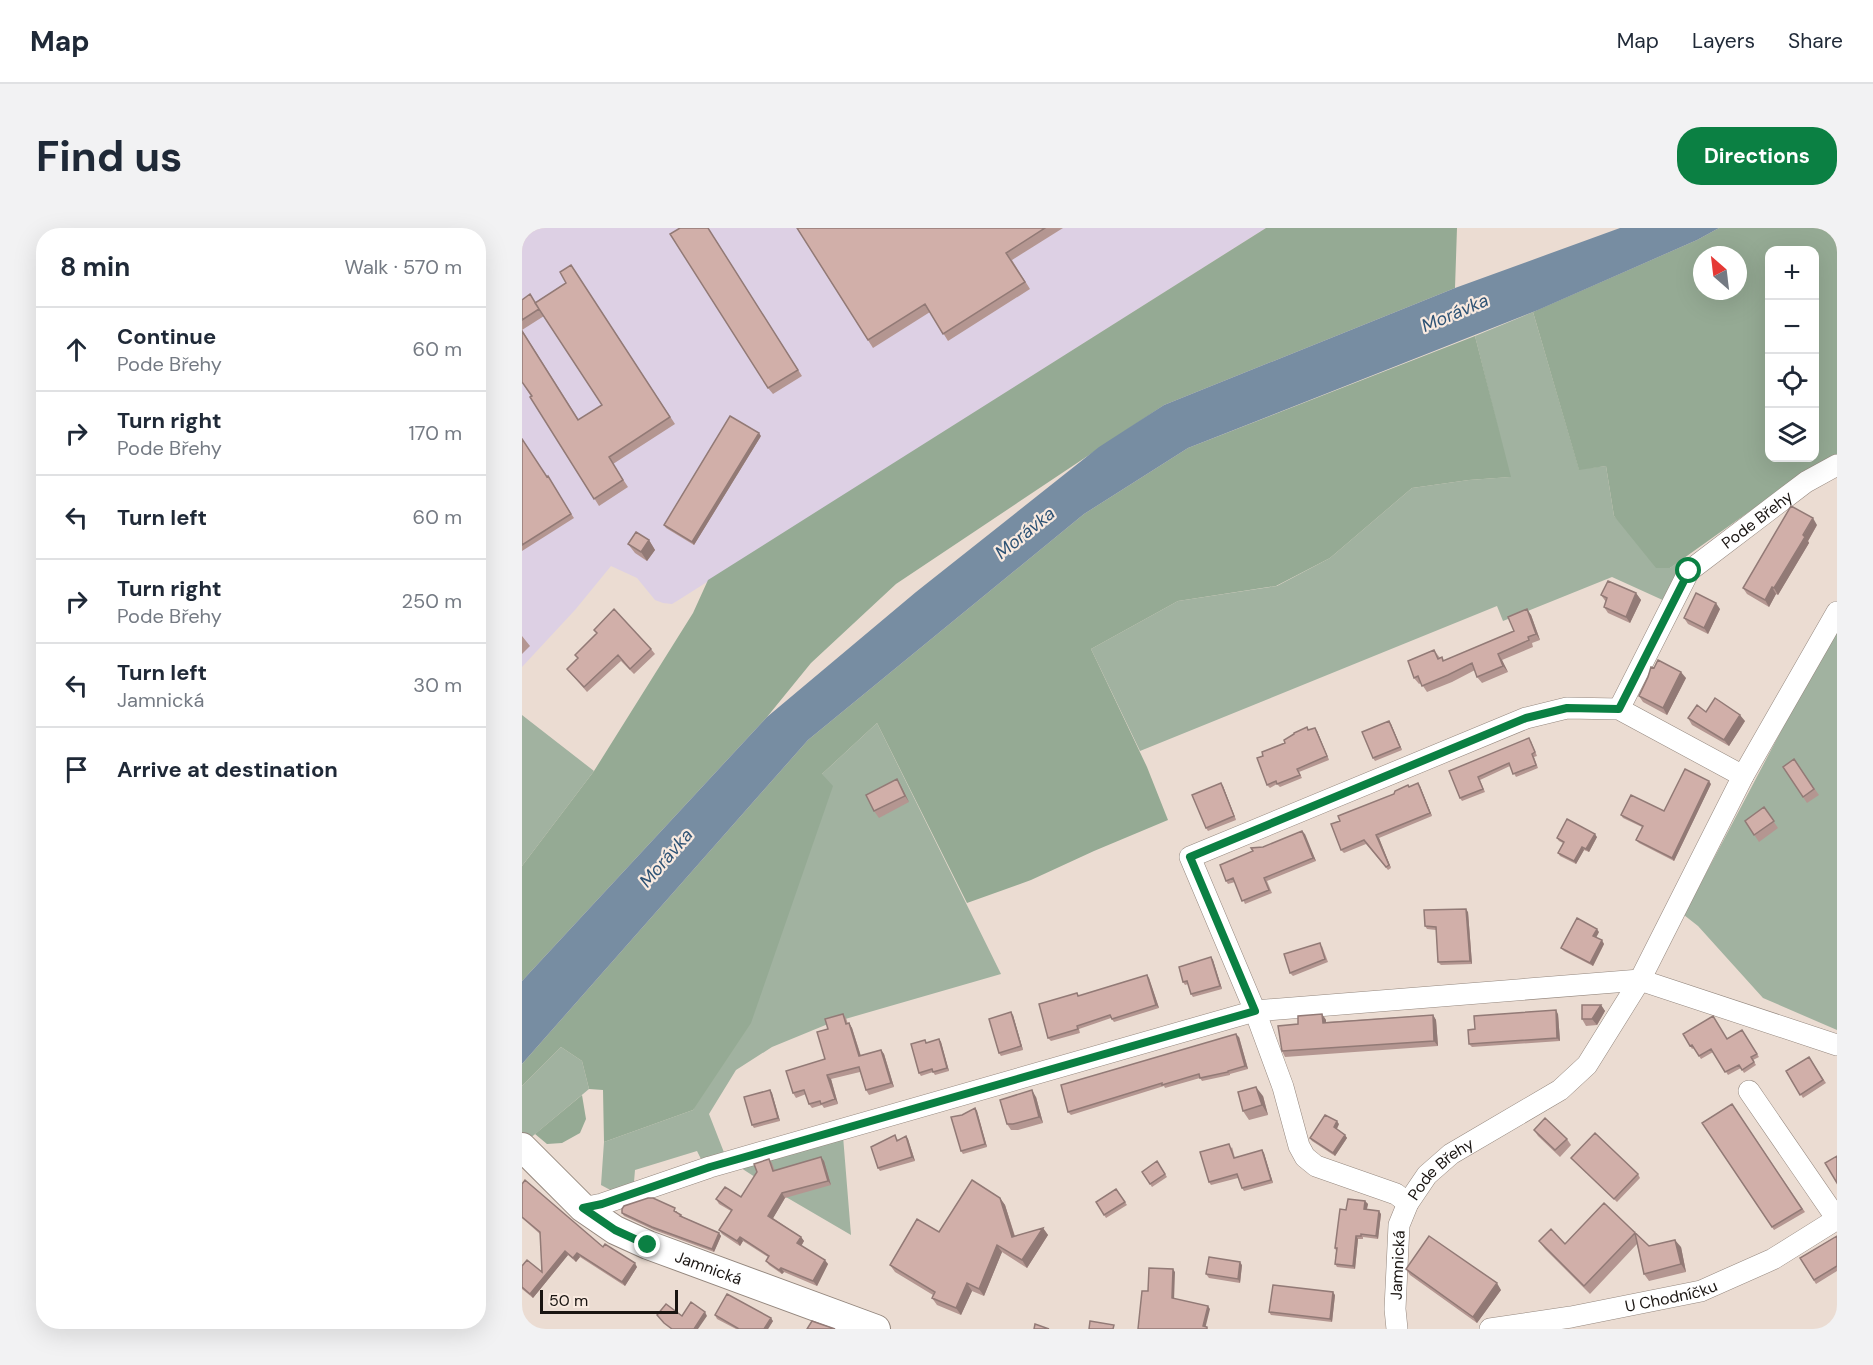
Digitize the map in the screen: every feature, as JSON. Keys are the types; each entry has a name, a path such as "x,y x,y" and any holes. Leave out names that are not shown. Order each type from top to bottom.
{"main road":[{"name":"Jamnická","path":"526,1152 583,1208 615,1230 648,1245 876,1329"}],"street":[{"name":"Pode Břehy","path":"1837,465 1806,482 1689,571 1619,709 1567,708 1526,718 1190,857 1255,1011 1283,1087 1299,1146 1305,1157 1316,1166 1396,1194 1408,1203 1427,1175 1451,1154 1560,1090 1587,1065 1640,980 1743,776 1837,612"},
{"path":"1619,709 1743,776"},
{"path":"583,1208 602,1204 710,1167 1255,1011 1640,980 1837,1045"},
{"name":"U Chodníčku","path":"1490,1329 1571,1317 1701,1292 1773,1259 1837,1219 1749,1091"},
{"name":"Jamnická","path":"1397,1329 1395,1309 1399,1225 1408,1203"}],"shaded area":[{"path":"522,228 1266,228 672,604 655,600 637,578 611,566 575,610 522,667"}],"green space":[{"path":"1266,228 1457,228 1455,288 1164,405 896,584 811,663 767,717 522,981 522,866 594,771 693,613 708,580"},
{"path":"1719,228 1837,228 1837,455 1802,474 1670,568 1656,568 1614,516 1606,466 1579,470 1533,312 1697,240"},
{"path":"1533,312 1579,469 1606,466 1614,516 1670,568 1679,561 1687,567 1667,602 1612,577 1503,621 1497,606 1140,751 1091,649 1178,601 1277,586 1330,558 1412,488 1510,477 1475,336"},
{"path":"1475,336 1511,477 1412,488 1330,558 1276,586 1178,601 1091,649 1147,767 1168,820 1031,880 967,903 877,723 822,774 833,786 751,1023 693,1110 604,1142 603,1090 589,1089 582,1061 561,1047 522,1086 522,1064 808,740 1084,514 1188,448"},
{"path":"1837,625 1837,1030 1763,998 1698,926 1684,915"},
{"path":"522,715 594,771 522,866"},
{"path":"877,723 1001,974 828,1024 772,1047 736,1070 709,1114 725,1155 703,1163 697,1151 635,1170 634,1182 616,1193 601,1185 604,1142 693,1110 822,774"},
{"path":"561,1047 582,1061 589,1089 522,1145 522,1086"},
{"path":"582,1095 586,1119 580,1133 562,1143 547,1144 535,1134"},
{"path":"843,1136 851,1235 741,1168"}],"water":[{"name":"Morávka","path":"1620,228 1719,228 1697,240 1538,310 1188,448 1084,514 808,740 522,1064 522,981 767,717 916,592 1099,447 1164,405 1455,288"}],"building":[{"path":"680,228 708,228 798,370 768,388 670,234"},
{"path":"797,228 1045,228 1006,253 1025,282 943,334 925,304 868,340"},
{"path":"571,265 670,417 609,457 623,480 594,499 522,382 522,331 578,420 602,405 535,303 566,283 560,272"},
{"path":"530,294 539,309 522,320 522,300"},
{"path":"730,416 759,433 692,542 664,525"},
{"path":"522,439 571,514 522,545"},
{"path":"1791,506 1813,518 1803,535 1805,537 1765,600 1743,588"},
{"path":"636,532 649,540 641,552 628,544"},
{"path":"1608,581 1636,593 1626,617 1604,607 1607,598 1601,595"},
{"path":"1696,593 1716,603 1704,628 1684,618"},
{"path":"614,609 651,649 630,669 618,655 584,687 567,669 578,658 575,655 597,633 594,630"},
{"path":"1527,609 1536,634 1528,637 1529,640 1498,654 1503,666 1477,677 1472,663 1422,686 1418,676 1414,678 1408,661 1434,650 1438,659 1442,657 1443,661 1514,631 1508,617"},
{"path":"1658,660 1681,672 1663,708 1639,696 1651,667 1654,668"},
{"path":"1715,698 1740,715 1724,740 1688,718 1697,705 1706,712"},
{"path":"1389,721 1400,747 1373,758 1362,732"},
{"path":"1307,727 1308,730 1315,728 1327,756 1297,769 1300,775 1277,784 1276,781 1267,785 1257,758 1263,756 1262,752 1285,743 1284,740"},
{"path":"1529,738 1535,752 1532,754 1536,765 1513,774 1509,763 1478,777 1483,789 1460,798 1449,771"},
{"path":"1794,759 1814,789 1803,797 1783,767"},
{"path":"1685,769 1709,781 1672,858 1636,840 1643,826 1621,815 1631,795 1664,811"},
{"path":"897,779 905,796 874,811 866,795"},
{"path":"1221,783 1234,816 1206,828 1192,795"},
{"path":"1418,783 1430,813 1376,835 1389,865 1386,867 1364,840 1341,850 1331,824 1340,821 1338,816 1394,794 1395,791 1408,785 1409,787"},
{"path":"1764,807 1774,821 1754,835 1745,821"},
{"path":"1567,819 1595,834 1586,849 1582,847 1574,861 1558,853 1564,842 1557,838"},
{"path":"1302,831 1313,858 1264,878 1269,890 1242,901 1233,878 1226,881 1220,865 1253,851 1251,848 1263,847"},
{"path":"1466,909 1470,961 1438,962 1436,927 1425,926 1424,910"},
{"path":"1577,918 1597,929 1593,936 1602,940 1590,963 1561,948"},
{"path":"1320,943 1325,959 1290,973 1284,954"},
{"path":"1211,957 1220,986 1191,994 1187,981 1183,982 1179,967"},
{"path":"1147,975 1156,1005 1112,1019 1110,1015 1077,1026 1078,1029 1048,1038 1039,1004 1077,993 1078,996"},
{"path":"1582,1005 1601,1005 1592,1019 1582,1019"},
{"path":"1556,1010 1557,1038 1469,1044 1468,1030 1475,1029 1474,1016"},
{"path":"1011,1012 1021,1046 999,1053 989,1019"},
{"path":"843,1014 846,1024 849,1023 859,1056 881,1050 891,1083 866,1090 859,1067 827,1075 835,1099 821,1104 820,1101 809,1104 804,1090 793,1093 786,1071 825,1059 817,1032 828,1029 825,1019"},
{"path":"1322,1014 1323,1023 1433,1015 1434,1041 1282,1051 1278,1026 1298,1024 1298,1016"},
{"path":"1713,1016 1727,1039 1742,1030 1757,1054 1751,1057 1754,1062 1742,1070 1739,1065 1725,1072 1711,1049 1699,1056 1692,1045 1690,1046 1683,1034"},
{"path":"1236,1034 1245,1066 1200,1078 1199,1074 1162,1085 1162,1083 1068,1112 1061,1085"},
{"path":"939,1039 947,1068 919,1073 911,1044"},
{"path":"1809,1057 1823,1080 1800,1095 1786,1071"},
{"path":"1256,1087 1262,1105 1243,1111 1238,1092"},
{"path":"770,1090 778,1118 752,1125 744,1097"},
{"path":"1032,1090 1039,1117 1007,1124 1000,1100"},
{"path":"1732,1104 1802,1209 1772,1227 1702,1123"},
{"path":"975,1108 985,1144 961,1151 951,1117 962,1115"},
{"path":"1325,1115 1337,1121 1334,1127 1345,1135 1333,1153 1310,1138"},
{"path":"1545,1118 1567,1139 1555,1150 1534,1130"},
{"path":"1595,1133 1638,1174 1614,1199 1571,1158"},
{"path":"895,1135 897,1141 906,1136 912,1157 878,1168 871,1147"},
{"path":"1229,1144 1234,1158 1262,1150 1271,1180 1242,1188 1237,1174 1209,1182 1200,1152"},
{"path":"1837,1156 1837,1183 1825,1163"},
{"path":"821,1157 828,1181 782,1193 768,1216 801,1237 797,1243 825,1260 813,1281 781,1268 779,1270 766,1261 769,1256 740,1237 737,1241 719,1230 732,1210 716,1199 725,1187 741,1197 757,1172 754,1164 769,1159 773,1171"},
{"path":"1157,1161 1165,1174 1150,1184 1142,1172"},
{"path":"525,1180 603,1247 605,1244 635,1263 622,1282 577,1253 573,1258 565,1251 530,1294 522,1287 522,1266 527,1260 542,1272 540,1232 522,1217 522,1184"},
{"path":"972,1180 1000,1198 1012,1237 1043,1228 1022,1260 997,1245 979,1289 967,1283 956,1308 932,1298 935,1292 890,1265 917,1219 939,1232"},
{"path":"1116,1189 1125,1202 1104,1215 1096,1202"},
{"path":"648,1198 675,1208 674,1211 680,1216 719,1233 712,1249 652,1227 622,1213 624,1206"},
{"path":"1348,1199 1365,1201 1364,1209 1379,1211 1376,1236 1361,1234 1361,1236 1356,1236 1353,1266 1335,1264 1340,1209 1346,1210"},
{"path":"1604,1203 1649,1246 1675,1240 1681,1264 1644,1274 1635,1233 1584,1286 1539,1241 1551,1229 1565,1244"},
{"path":"1429,1236 1497,1283 1473,1317 1406,1269"},
{"path":"1837,1236 1837,1266 1814,1280 1800,1258"},
{"path":"1209,1257 1240,1262 1238,1279 1206,1274"},
{"path":"1149,1268 1173,1269 1172,1298 1208,1306 1203,1326 1207,1329 1138,1329 1142,1291 1148,1291"},
{"path":"1273,1285 1333,1292 1330,1319 1269,1312"},
{"path":"727,1294 771,1318 764,1329 739,1329 715,1315"},
{"path":"691,1302 705,1312 694,1329 672,1329 657,1315 666,1304 682,1316"},
{"path":"812,1321 835,1329 807,1329"},
{"path":"1090,1321 1114,1325 1113,1329 1089,1329"},
{"path":"1035,1324 1049,1329 1034,1329"}],"route":[{"path":"648,1245 615,1230 583,1208 602,1204 710,1167 1255,1011 1190,857 1526,718 1567,708 1619,709 1689,571"}]}
